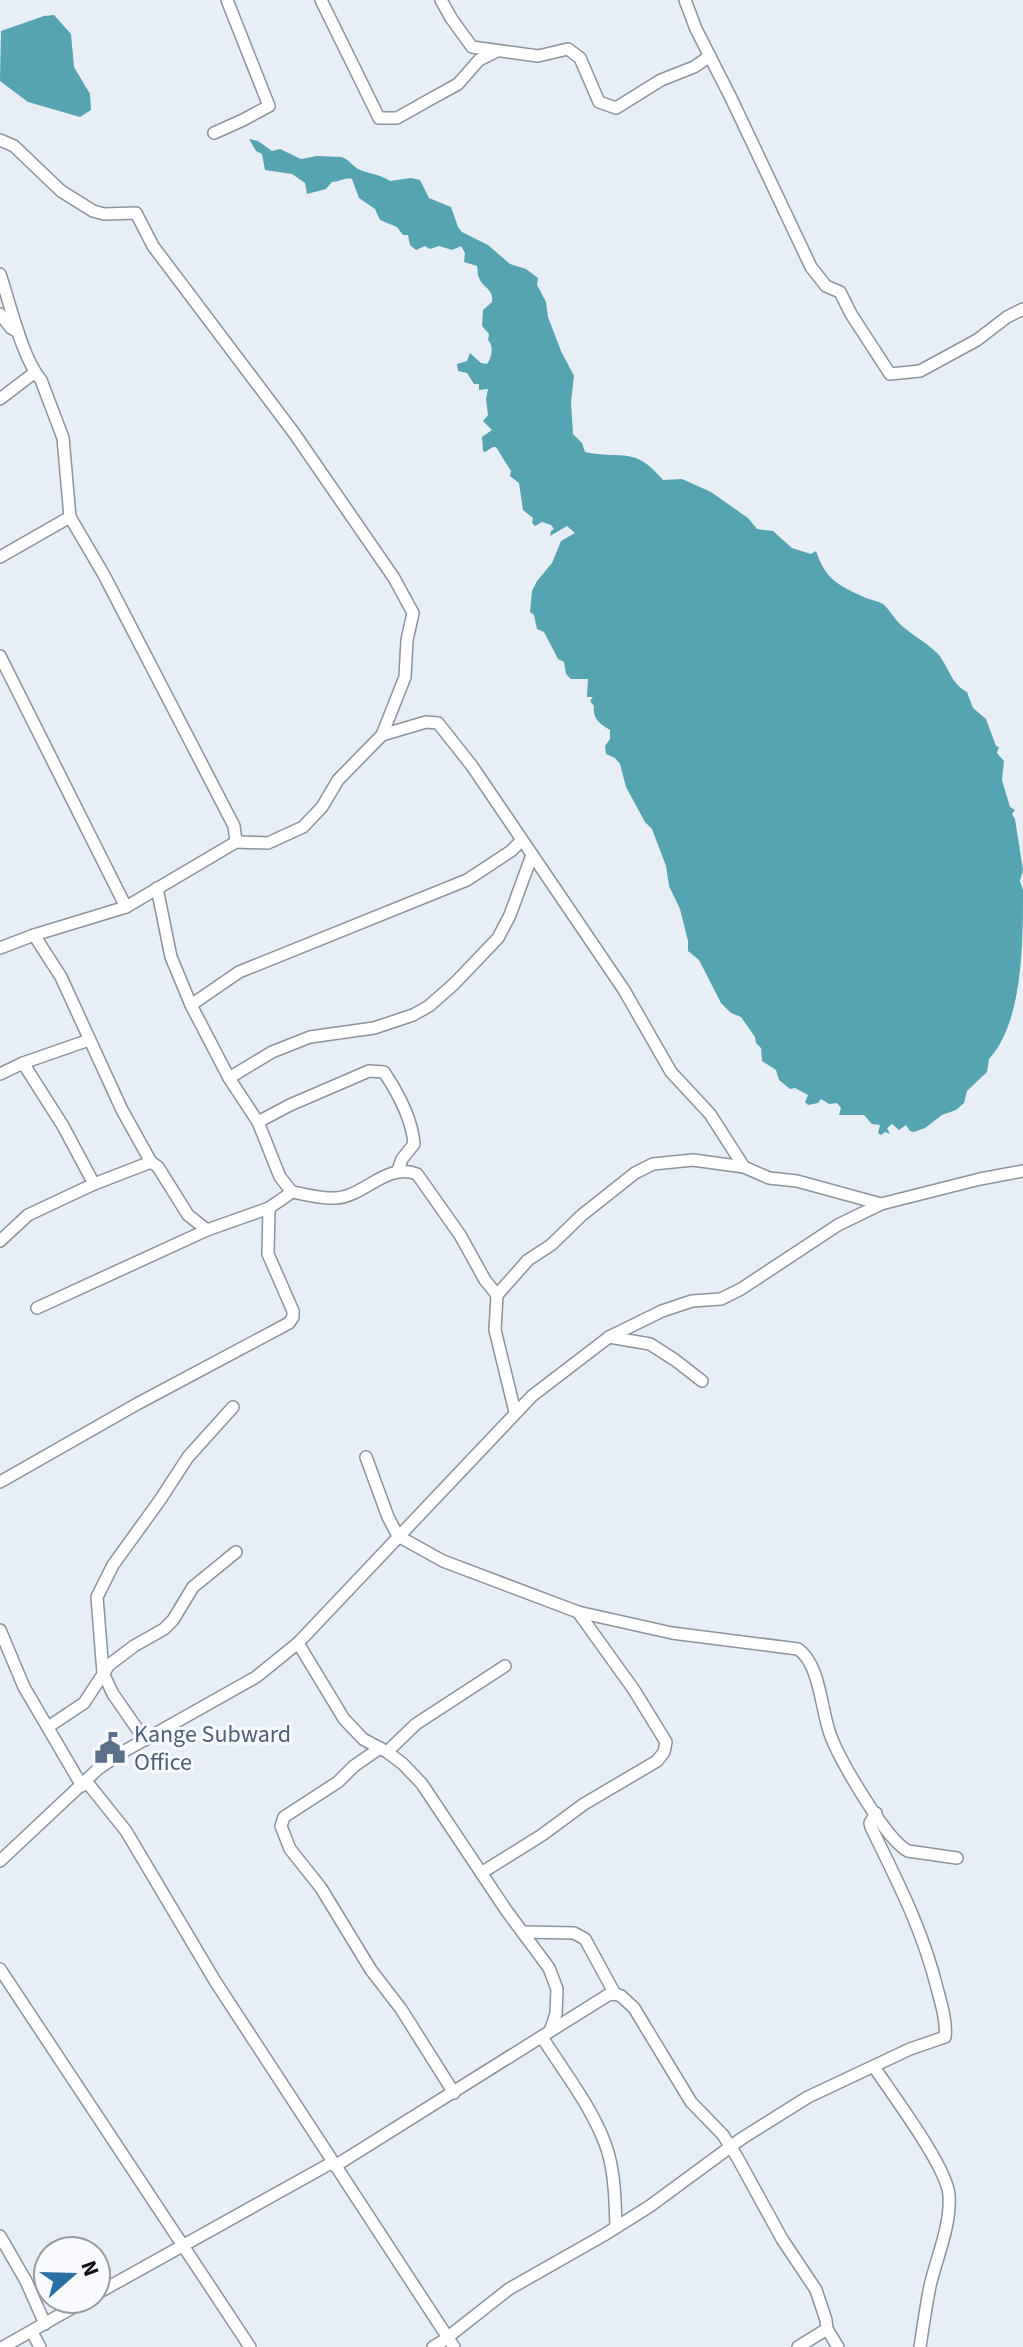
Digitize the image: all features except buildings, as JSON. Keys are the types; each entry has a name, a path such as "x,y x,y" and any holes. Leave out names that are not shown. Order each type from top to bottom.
{"street":[{"path":"214,133 269,106 227,0"},
{"path":"321,0 379,118 397,118 458,84 479,60 498,51"},
{"path":"441,0 472,47 538,56 568,49 580,58 599,102 616,108 661,80 694,67 710,56"},
{"path":"685,0 811,267 826,286 840,292 890,374 920,371 977,340 1023,309"},
{"path":"0,140 14,146 61,191 93,211 104,214 136,213 153,246 294,433 394,578 413,613 407,640 405,677 382,735 338,780 322,807 303,827 268,843 236,842 126,907 0,948"},
{"path":"0,274 18,332 34,373 41,380 63,438 70,517 104,575 234,826 236,842"},
{"path":"0,314 18,332"},
{"path":"0,399 34,373"},
{"path":"0,557 70,517"},
{"path":"0,656 126,907"},
{"path":"382,735 426,722 438,723 472,766 624,990 671,1072 710,1114 744,1167"},
{"path":"191,1005 239,972 467,880 511,851 522,840"},
{"path":"229,1078 272,1052 310,1037 374,1028 413,1015 429,1006 498,938 532,855"},
{"path":"157,888 171,957 191,1005 229,1078 258,1122 280,1177 292,1192"},
{"path":"34,935 61,977 122,1110 151,1162 158,1167 188,1215 207,1230"},
{"path":"0,1074 89,1040"},
{"path":"23,1063 63,1126 94,1184"},
{"path":"258,1122 369,1071 384,1072 404,1106 413,1137 414,1144 398,1170"},
{"path":"515,1412 495,1330 497,1295 528,1260 551,1245 582,1215 635,1173 653,1164 693,1160 744,1167 769,1178 797,1181 881,1204"},
{"path":"0,1241 28,1215 151,1162"},
{"path":"37,1308 207,1230 269,1208 292,1192 337,1198 398,1170 417,1174 497,1295"},
{"path":"0,1861 98,1769 256,1677 298,1643 515,1412 609,1337 662,1311 692,1301 721,1299 838,1225 881,1204 1023,1171"},
{"path":"0,1482 289,1323 293,1311 268,1254 269,1208"},
{"path":"609,1337 650,1344 702,1381"},
{"path":"145,1740 113,1694 103,1673 97,1597 113,1565 188,1457 233,1407"},
{"path":"366,1457 398,1536 443,1561 578,1612 672,1633 798,1649 807,1655 840,1758 876,1813 903,1848 957,1858"},
{"path":"48,1727 84,1703 109,1665 164,1629 193,1587 236,1552"},
{"path":"481,1873 584,1804 657,1761 664,1752 666,1742 634,1690 578,1612"},
{"path":"0,1630 24,1687 48,1727 84,1783 126,1831 215,1981 450,2341"},
{"path":"298,1643 344,1719 363,1739 403,1764 422,1784 549,1968 557,1989 556,2014 546,2034"},
{"path":"454,2093 401,2009 371,1970 321,1888 290,1849 281,1826 284,1817 338,1782 354,1766 384,1750 416,1724 505,1666"},
{"path":"433,2347 450,2341 509,2289 616,2227 741,2139 808,2097 910,2049 941,2040 947,2033 928,1953 911,1907 871,1827 876,1813"},
{"path":"523,1932 574,1933 585,1939 615,1994"},
{"path":"0,1969 250,2347"},
{"path":"112,2285 334,2164 454,2093 608,1995 615,1994 634,2008 691,2102 723,2135 737,2157 782,2239 816,2290 827,2329 838,2347"},
{"path":"546,2034 607,2149 615,2188 616,2227"},
{"path":"874,2067 916,2128 944,2176 949,2194 946,2228 930,2288 920,2347"},
{"path":"0,2236 26,2281 45,2324"},
{"path":"3,2347 60,2315"},
{"path":"798,2347 827,2329"},
{"path":"32,2332 40,2347"}],"water":[{"path":"54,15 71,34 74,67 90,94 91,110 80,117 28,102 0,81 1,31"},
{"path":"249,139 272,151 280,149 301,159 342,157 358,169 390,181 420,180 429,198 451,207 462,232 488,245 510,264 526,269 538,278 537,285 546,302 548,317 574,376 571,402 573,434 582,443 585,452 635,458 653,469 663,480 682,479 711,492 748,518 757,529 773,531 792,548 811,554 816,551 829,576 841,586 883,604 903,627 937,653 957,684 967,692 973,708 986,719 999,747 997,753 1004,761 1002,780 1010,807 1015,810 1012,814 1023,870 1020,881 1023,890 1022,934 1019,980 1009,1024 989,1059 987,1072 967,1091 964,1103 956,1110 914,1132 906,1125 899,1130 892,1124 887,1128 890,1134 885,1132 881,1135 878,1133 880,1125 872,1124 864,1115 839,1115 841,1108 837,1103 829,1104 821,1099 808,1105 805,1102 808,1095 795,1088 790,1089 779,1080 776,1070 762,1061 761,1048 755,1037 741,1017 731,1013 721,1003 699,960 688,951 680,909 669,886 666,866 652,829 626,787 620,764 606,754 610,730 598,721 590,701 593,697 587,697 588,679 571,679 566,674 564,662 558,659 544,632 537,629 534,615 530,612 532,591 537,581 552,563 561,541 575,533 567,526 550,536 554,529 551,525 542,522 535,526 533,518 523,510 519,483 510,476 511,471 496,447 483,451 482,437 492,430 483,421 488,415 488,389 479,390 479,384 474,384 467,373 458,371 457,364 467,361 470,353 481,363 487,364 491,355 489,334 482,326 483,310 492,298 479,278 477,266 464,262 465,253 461,246 452,250 425,246 416,250 410,245 408,235 380,220 375,209 359,198 352,179 332,182 326,189 307,194 305,183 292,174 265,170 262,154 256,151"}],"place":[{"name":"Kange Subward Office","path":"110,1748"}]}
